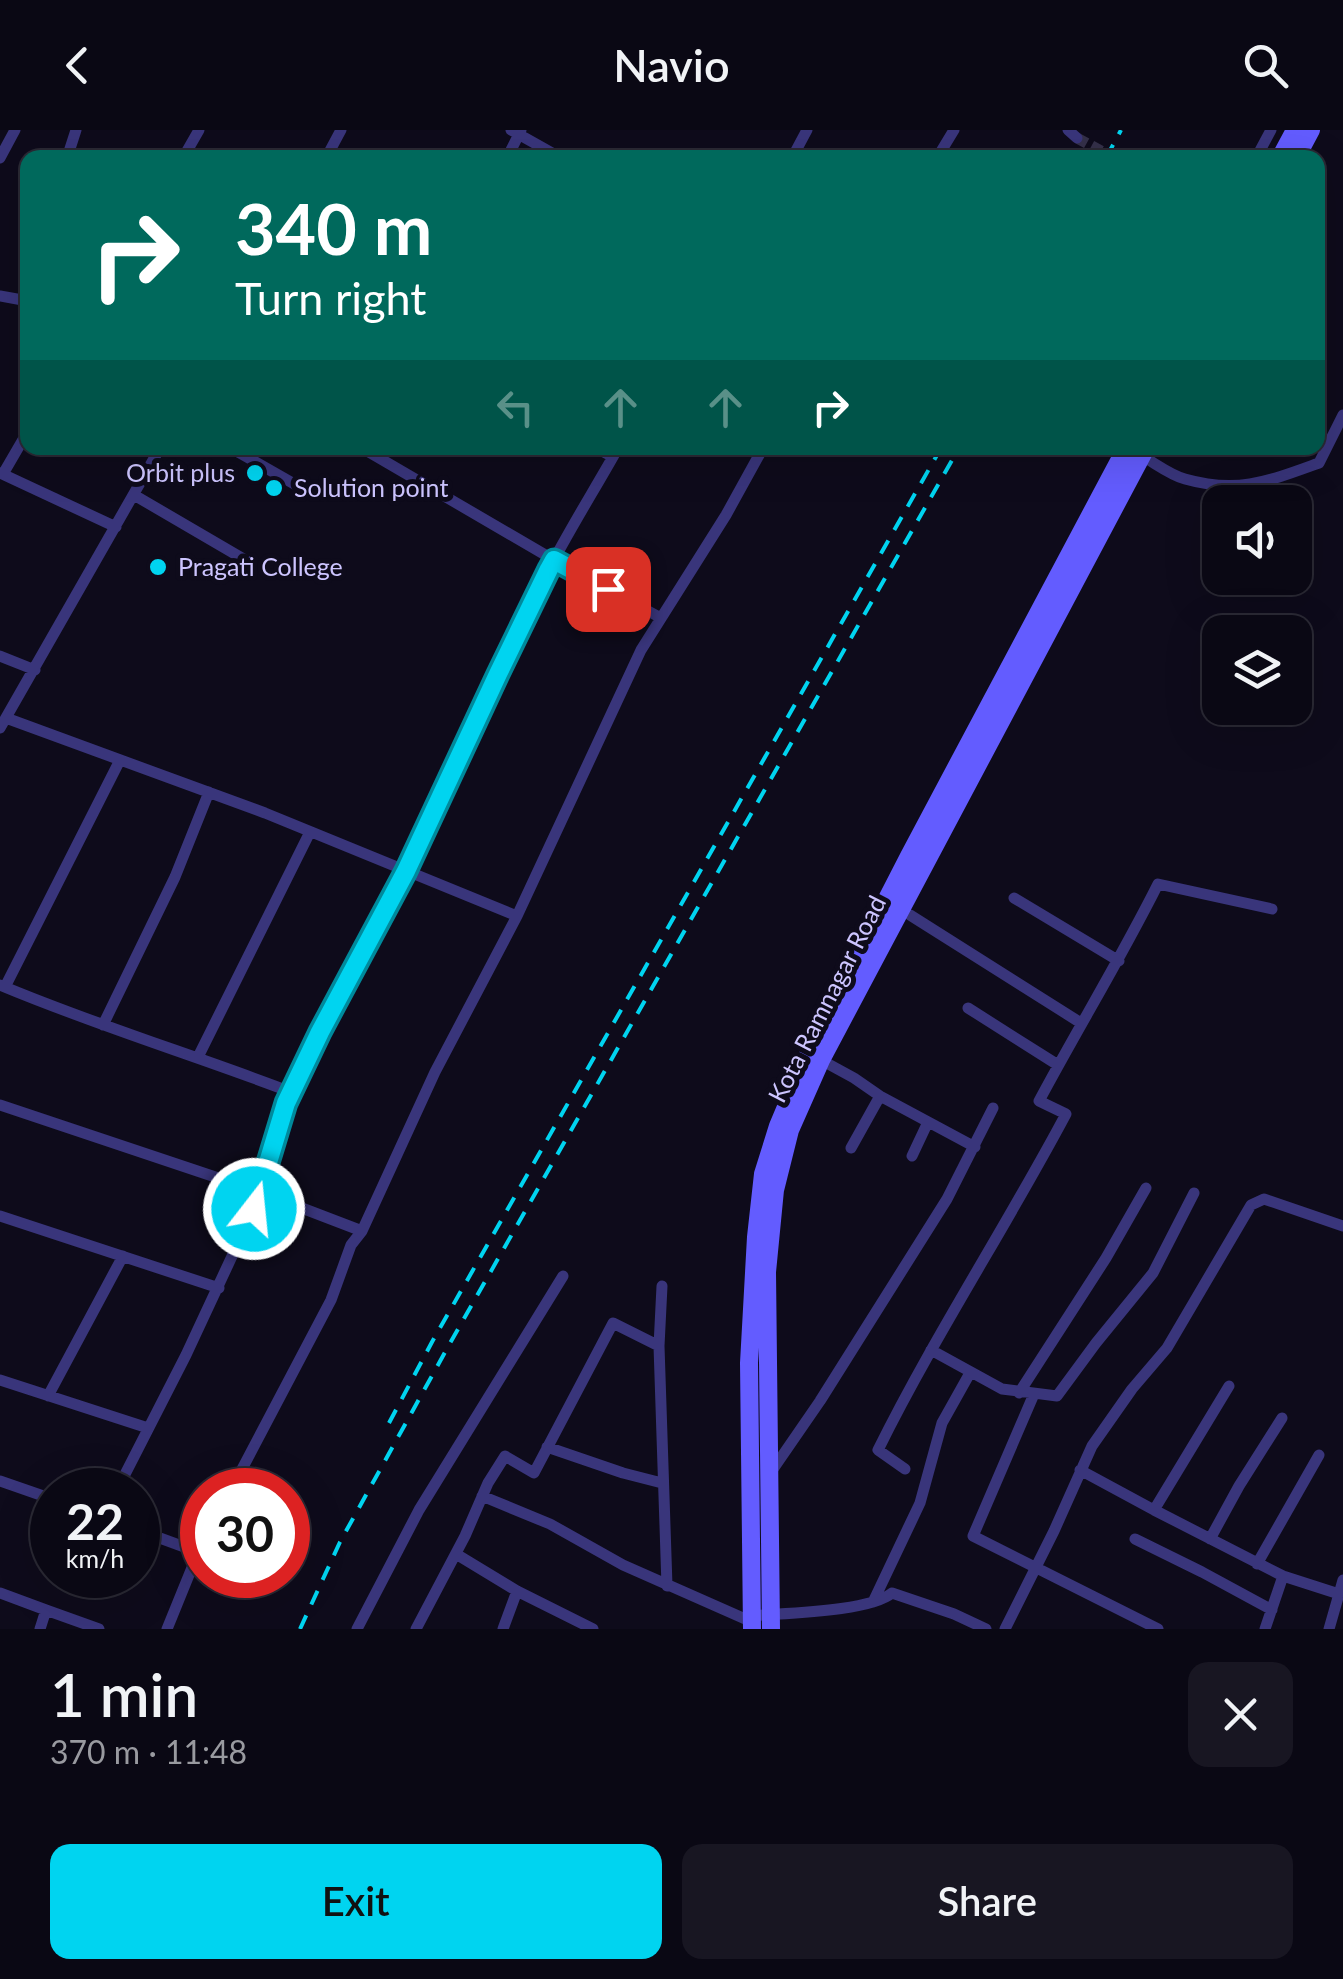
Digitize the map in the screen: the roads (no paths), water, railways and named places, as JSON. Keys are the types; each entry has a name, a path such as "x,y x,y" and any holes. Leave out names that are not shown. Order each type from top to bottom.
{"street":[{"path":"0,158 15,130"},
{"path":"517,132 547,150"},
{"path":"1325,452 1343,415"},
{"path":"20,444 1,474 116,527"},
{"path":"156,455 3,723 209,792 517,916"},
{"path":"242,455 296,485"},
{"path":"374,455 661,618"},
{"path":"128,1468 219,1288 254,1209 291,1092 406,871 554,560 614,455"},
{"path":"242,1468 331,1300 351,1245 362,1232 435,1072 517,916 641,650 759,455"},
{"path":"759,1622 750,1363 763,1174 778,1126 822,1026 909,856 1135,455"},
{"name":"Kota Ramnagar Road","path":"759,1622 768,1476 767,1272 774,1190 790,1130 821,1060 1135,455"},
{"path":"1146,455 1182,478 1238,487 1318,463 1323,455"},
{"path":"134,495 247,561"},
{"path":"0,656 35,670"},
{"path":"120,760 3,986 291,1092"},
{"path":"104,1025 175,877 209,792"},
{"path":"198,1056 310,832"},
{"path":"904,1468 878,1450 1066,1114 1039,1101 1158,884 1272,908"},
{"path":"1014,898 1118,961"},
{"path":"910,914 1080,1024"},
{"path":"968,1008 1058,1066"},
{"path":"821,1060 975,1147"},
{"path":"851,1148 880,1096"},
{"path":"0,1105 260,1192 362,1232"},
{"path":"768,1476 820,1401 947,1198 993,1108"},
{"path":"912,1156 928,1122"},
{"path":"1019,1393 1146,1188"},
{"path":"931,1350 1002,1389 1057,1396 1153,1273 1194,1192"},
{"path":"1005,1629 1092,1446 1132,1388 1167,1348 1251,1206 1264,1199 1343,1226"},
{"path":"0,1216 219,1288"},
{"path":"48,1396 123,1256"},
{"path":"357,1629 418,1510 563,1276"},
{"path":"662,1286 659,1346 667,1586"},
{"path":"416,1629 505,1456 534,1473 612,1323 659,1346"},
{"path":"873,1602 920,1503 942,1423 970,1373"},
{"path":"0,1380 148,1428"},
{"path":"1154,1510 1229,1386"},
{"path":"1034,1394 974,1536 1158,1629"},
{"path":"1210,1539 1282,1418"},
{"path":"547,1447 623,1474 662,1483"},
{"path":"1257,1564 1319,1455"},
{"path":"1080,1470 1257,1564 1339,1594"},
{"path":"0,1481 30,1491"},
{"path":"482,1496 550,1524 667,1586 759,1622 873,1602 892,1593 986,1629"},
{"path":"1135,1539 1272,1610"},
{"path":"456,1554 593,1629"},
{"path":"1266,1629 1283,1576"},
{"path":"1329,1629 1343,1580"},
{"path":"504,1629 518,1591"},
{"path":"0,1594 99,1629"},
{"path":"167,1629 180,1597"},
{"path":"40,1629 46,1610"}],"tunnel":[{"path":"1077,138 1099,150"}],"railway":[{"path":"1110,150 1121,130"},
{"path":"389,1423 937,455"},
{"path":"300,1629 340,1542 449,1345 955,455"}],"place":[{"name":"Orbit plus","path":"255,473"},
{"name":"Solution point","path":"274,488"},
{"name":"Pragati College","path":"158,567"}]}
